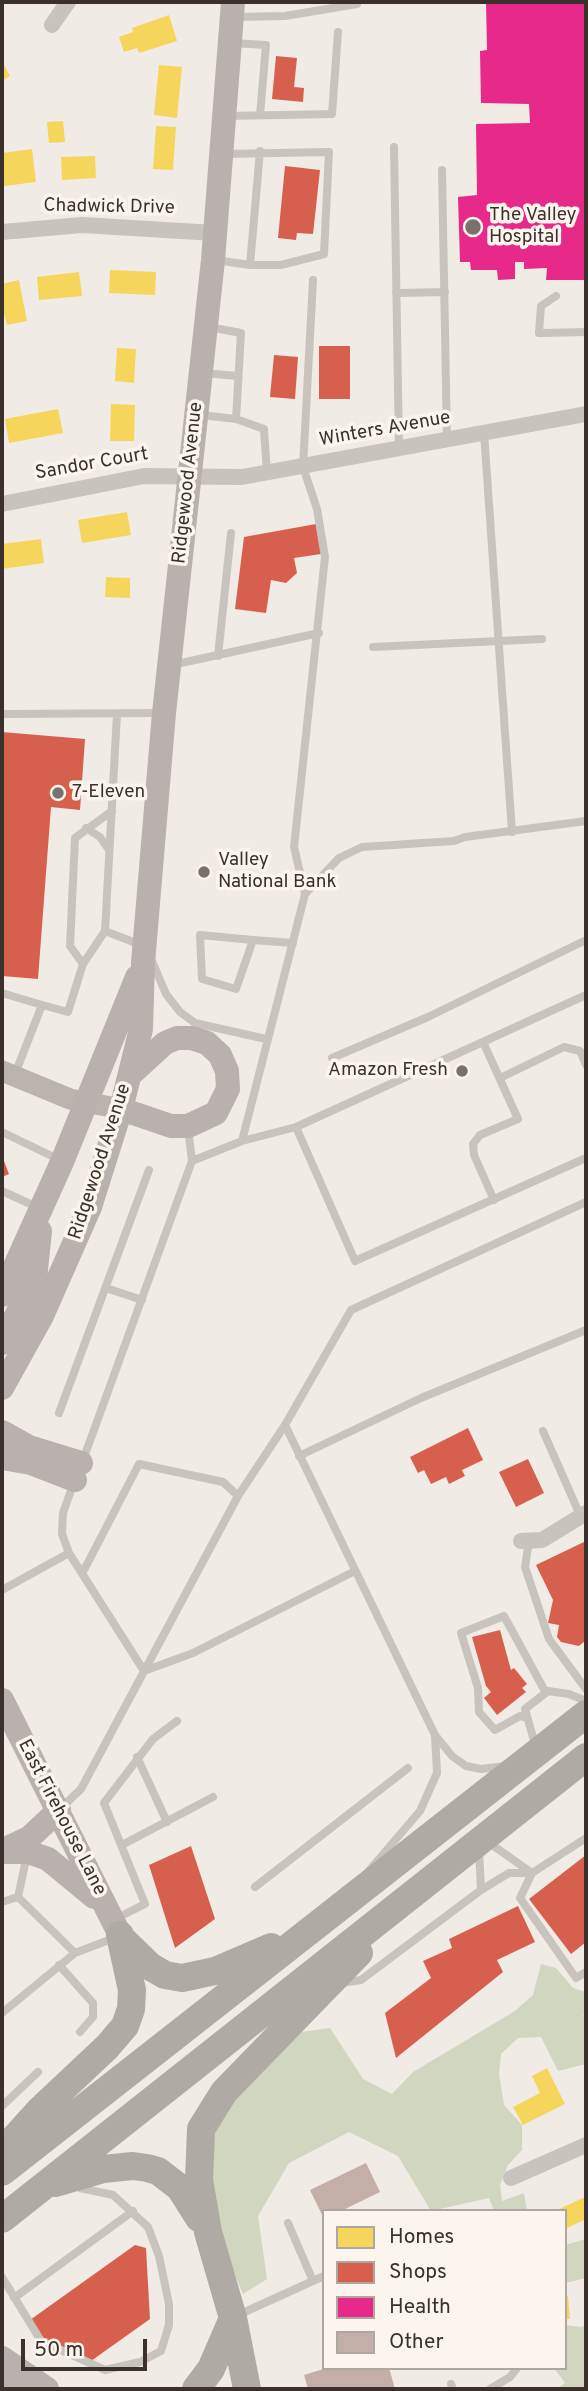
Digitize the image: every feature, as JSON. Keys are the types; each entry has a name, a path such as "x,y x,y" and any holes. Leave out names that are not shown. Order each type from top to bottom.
{"highway":[{"path":"2,2172 586,1714"},
{"path":"2,2218 586,1757"},
{"path":"247,2389 233,2318 208,2232 197,2161 205,2120 224,2092 331,1984 400,1906"},
{"path":"114,1923 130,1950 158,1972 190,1978 223,1968 312,1928"},
{"path":"2,2152 40,2110 107,2048 125,2026 131,2009 132,1990 114,1923"},
{"path":"42,2187 103,2169 133,2166 147,2168 158,2171 180,2188 208,2232"},
{"path":"196,2389 211,2369 233,2318"},
{"path":"233,2318 261,2389"}],"main road":[{"name":"Ridgewood Avenue","path":"2,1388 42,1316 90,1207 121,1109 141,1029 144,955 164,713 213,260 233,9"},
{"name":"Ridgewood Avenue","path":"2,1295 62,1162 144,955"},
{"path":"121,1109 171,1126 188,1126 210,1118 225,1098 227,1071 215,1048 192,1038 170,1040 130,1075"},
{"path":"2,1343 36,1279 42,1209"},
{"path":"2,1432 78,1471"},
{"path":"2,1458 78,1471"},
{"name":"East Firehouse Lane","path":"4,1704 114,1923"},
{"path":"2,1851 29,1838 59,1810"},
{"path":"2,1851 28,1852 65,1870 114,1923"},
{"path":"2,2358 47,2389"},
{"path":"2,2381 13,2389"}],"street":[{"path":"52,24 68,2"},
{"name":"Chadwick Drive","path":"2,232 82,225 215,233"},
{"name":"Winters Avenue","path":"190,476 223,478 267,473 586,414"},
{"name":"Sandor Court","path":"2,504 144,476 190,476"},
{"path":"8,1073 70,1099 121,1109"},
{"path":"525,1541 542,1540 583,1514"},
{"path":"510,2178 586,2145"}],"lane":[{"path":"233,9 285,16 357,4"},
{"path":"226,116 332,114 338,32"},
{"path":"232,43 266,45 260,115"},
{"path":"394,148 399,449"},
{"path":"250,265 260,151"},
{"path":"213,260 250,265 281,265 324,254 329,152 260,151 223,154"},
{"path":"442,170 447,440"},
{"path":"242,1141 305,894 294,847 325,557 317,509 303,467 313,280"},
{"path":"396,293 444,292"},
{"path":"556,296 541,306 540,333 586,332"},
{"path":"206,326 241,333 236,419"},
{"path":"201,373 238,376"},
{"path":"197,415 236,419 264,429 267,473"},
{"path":"484,433 512,832"},
{"path":"218,656 231,533"},
{"path":"169,666 319,632"},
{"path":"373,647 541,639"},
{"path":"2,714 164,713"},
{"path":"2,993 68,1012 83,964 105,931 117,714"},
{"path":"83,964 70,946 75,838 112,811"},
{"path":"305,894 339,858 362,847 454,841 465,837 586,821"},
{"path":"86,828 100,837 109,850"},
{"path":"105,931 144,955 166,994 180,1012 195,1023 266,1040"},
{"path":"253,940 236,989 202,979 200,935 293,943"},
{"path":"332,1058 428,1017 586,940"},
{"path":"192,1161 242,1141 296,1127 586,995"},
{"path":"8,1073 42,1005"},
{"path":"483,1042 518,1119 480,1135 473,1144 474,1155 494,1200"},
{"path":"500,1078 564,1047 580,1051 586,1065"},
{"path":"144,1671 69,1553 62,1534 63,1513 192,1161 188,1126"},
{"path":"296,1127 355,1261 586,1158"},
{"path":"2,1132 62,1162"},
{"path":"59,1413 149,1170"},
{"path":"2,1192 42,1209"},
{"path":"59,1810 81,1789 238,1496 285,1425 351,1310 586,1202"},
{"path":"106,1288 142,1300"},
{"path":"299,1455 453,1384 586,1330"},
{"path":"285,1425 435,1735 452,1756 466,1766 481,1769 505,1766 536,1754 525,1709 546,1693 569,1694 586,1701"},
{"path":"543,1431 583,1514"},
{"path":"83,1572 139,1464 223,1482 238,1496"},
{"path":"525,1541 525,1567 549,1639 583,1675 586,1689"},
{"path":"2,1590 69,1553"},
{"path":"144,1671 193,1653 355,1571"},
{"path":"527,1718 520,1716 495,1730 479,1712 478,1688 461,1633 504,1616 546,1693"},
{"path":"2,2013 114,1923 145,1904 104,1803 153,1739 177,1721"},
{"path":"357,1893 370,1865 420,1811 437,1773 435,1735"},
{"path":"137,1757 167,1822"},
{"path":"255,1887 408,1768"},
{"path":"122,1845 213,1797"},
{"path":"586,1838 532,1873 520,1898 576,1978 586,1972"},
{"path":"480,1840 532,1873"},
{"path":"480,1840 481,1890"},
{"path":"18,1897 28,1852"},
{"path":"331,1984 361,1980 481,1890 509,1873 532,1873"},
{"path":"18,1897 75,1954"},
{"path":"2,1902 18,1897"},
{"path":"59,1965 93,2003 93,2017 80,2032"},
{"path":"2,2106 38,2072"},
{"path":"2,2277 41,2341 105,2370 139,2362 161,2350 169,2325 169,2304 159,2256 148,2227 113,2195 102,2191 42,2187"},
{"path":"14,2298 133,2211"},
{"path":"288,2223 313,2281"},
{"path":"233,2318 322,2277"},
{"path":"489,2389 510,2377 515,2370"}],"green space":[{"path":"541,1964 556,1968 573,1988 586,1992 586,2014 583,2015 586,2019 586,2064 558,2071 541,2037 518,2038 501,2054 499,2074 504,2105 522,2125 522,2150 508,2165 500,2185 502,2201 524,2193 527,2209 493,2209 489,2198 430,2209 398,2156 349,2132 289,2163 258,2216 267,2279 243,2294 229,2261 212,2186 210,2149 217,2113 294,2033 330,2028 363,2079 392,2094 413,2072 515,2011 533,1995"},
{"path":"586,2239 586,2278 567,2283 567,2244"},
{"path":"586,2324 586,2389 557,2389 565,2383 555,2370 567,2370 567,2325 582,2327"}],"building: Homes":[{"path":"169,15 177,41 139,53 137,48 124,52 119,37 133,32 132,28"},
{"path":"2,61 10,76 2,81"},
{"path":"159,65 182,67 177,118 154,115"},
{"path":"63,121 65,142 49,143 47,122"},
{"path":"156,126 176,127 173,170 153,169"},
{"path":"32,149 36,182 4,186 2,153"},
{"path":"95,156 96,178 62,180 61,157"},
{"path":"110,270 156,272 155,295 109,293"},
{"path":"79,272 82,296 39,300 37,277"},
{"path":"19,280 27,321 7,325 2,306 2,284"},
{"path":"117,348 136,349 134,383 115,381"},
{"path":"111,404 135,405 134,441 110,441"},
{"path":"58,409 63,433 9,443 5,419"},
{"path":"127,512 131,535 82,543 78,520"},
{"path":"41,539 44,563 2,569 2,544"},
{"path":"106,577 130,578 130,598 105,597"},
{"path":"547,2068 565,2104 523,2125 513,2107 540,2093 532,2076"},
{"path":"585,2197 586,2219 567,2228 567,2209 559,2209"},
{"path":"567,2296 568,2296 570,2319 567,2319"}],"building: Shops":[{"path":"276,56 297,58 294,87 304,88 303,102 272,99"},
{"path":"285,166 320,170 313,234 297,233 296,240 278,238"},
{"path":"319,346 350,346 350,399 319,399"},
{"path":"274,355 298,357 295,399 270,397"},
{"path":"316,524 321,554 294,558 297,573 286,583 271,580 266,613 235,609 244,537"},
{"path":"2,732 85,739 80,810 51,807 38,979 2,976"},
{"path":"2,1156 9,1174 2,1177"},
{"path":"468,1428 483,1460 462,1470 465,1476 449,1484 446,1477 431,1484 424,1470 418,1473 410,1457"},
{"path":"528,1459 544,1493 516,1507 499,1472"},
{"path":"586,1541 586,1640 579,1646 561,1642 557,1637 559,1625 548,1623 553,1600 536,1565"},
{"path":"500,1630 511,1670 514,1668 527,1684 522,1688 526,1692 497,1715 484,1698 491,1692 486,1686 472,1637"},
{"path":"191,1846 215,1919 175,1948 149,1865"},
{"path":"586,1855 586,1942 571,1954 529,1899"},
{"path":"518,1906 535,1942 497,1960 503,1972 396,2058 385,2013 431,1978 423,1961 452,1948 449,1939"},
{"path":"135,2245 146,2248 150,2319 91,2361 45,2340 30,2320"}],"building: Health":[{"path":"586,2 586,280 546,280 547,268 524,269 524,262 515,262 515,279 498,280 497,270 471,270 470,262 460,262 458,197 477,195 476,124 530,123 529,104 481,103 480,51 487,50 486,3"}],"building: Other":[{"path":"366,2163 380,2192 345,2209 322,2209 322,2215 310,2190"},
{"path":"322,2370 390,2370 395,2389 308,2389 304,2375"}],"place":[{"name":"The Valley Hospital","path":"473,227"},
{"name":"7-Eleven","path":"58,793"},
{"name":"Valley National Bank","path":"204,872"},
{"name":"Amazon Fresh","path":"462,1071"}]}
